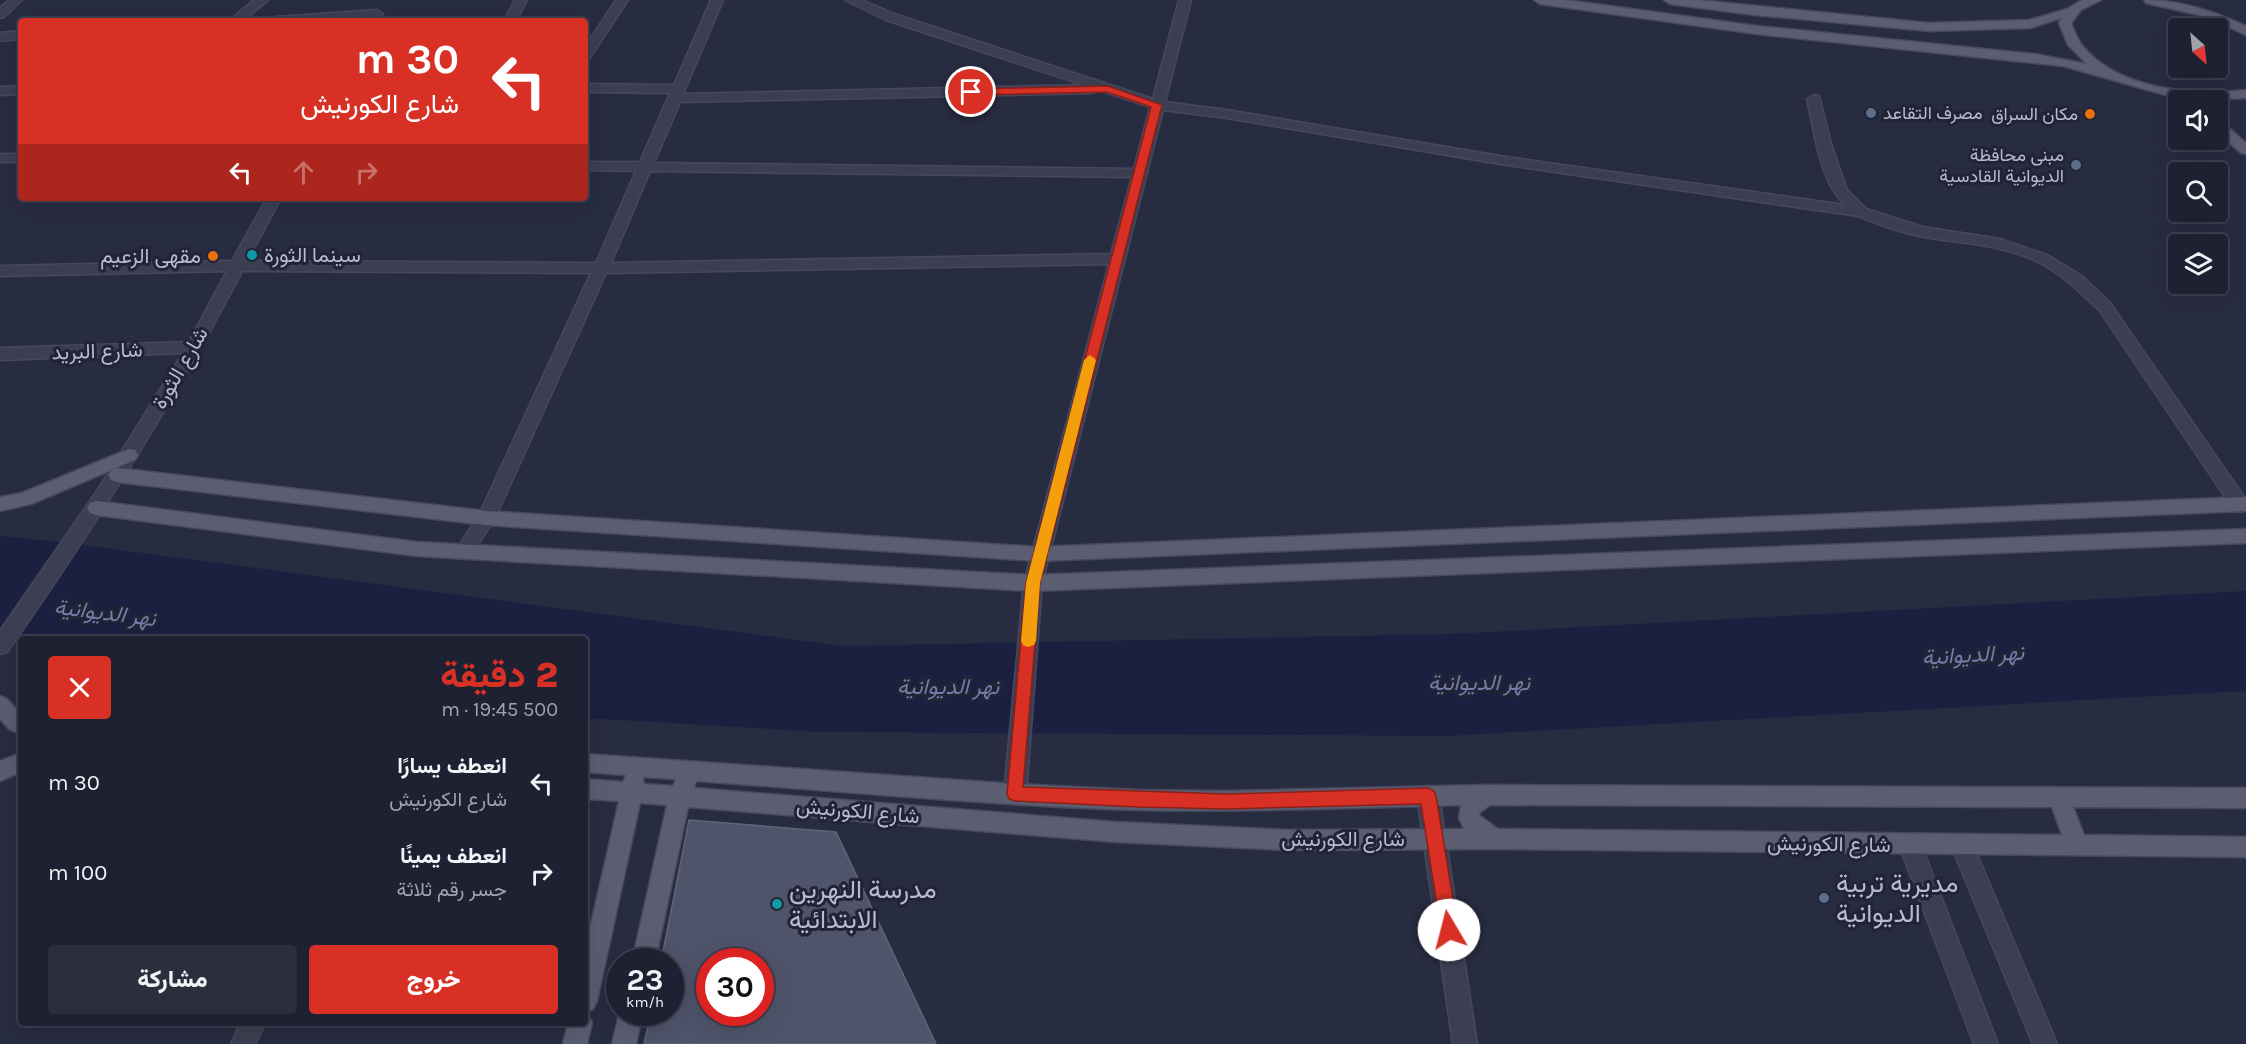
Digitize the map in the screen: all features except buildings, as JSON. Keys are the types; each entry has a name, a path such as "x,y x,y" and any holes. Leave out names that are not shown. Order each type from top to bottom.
{"main road":[{"path":"1540,0 1757,30 2064,62 2155,89 2207,97 2246,94"},
{"path":"1670,0 1755,11 1929,27 2030,24 2095,0"},
{"path":"2150,0 2202,11 2246,25"},
{"path":"2178,0 2246,31"},
{"path":"2075,6 2065,23 2075,47 2090,61 2115,76"},
{"path":"2155,89 2168,96"},
{"path":"2228,130 2246,141"},
{"path":"2228,134 2246,150"},
{"path":"0,504 25,499 129,455"},
{"path":"117,475 486,518 1040,554 2243,504"},
{"path":"96,508 417,549 1033,583 2246,536"},
{"path":"0,705 12,723"},
{"path":"0,771 18,763"},
{"name":"شارع الكورنيش","path":"588,764 1016,787 1138,800 1226,801 1487,795 2246,798"},
{"path":"588,988 633,792 636,768"},
{"path":"646,948 681,796 690,770"},
{"name":"شارع الكورنيش","path":"588,789 1116,831 1288,840 1497,839 2246,847"},
{"path":"1487,795 1474,802 1468,811 1469,820 1474,829 1497,839"},
{"path":"2058,796 2077,845"},
{"path":"575,1044 579,1026"},
{"path":"624,1044 628,1026"}],"street":[{"path":"0,14 16,0"},
{"path":"239,18 262,0"},
{"path":"376,18 385,0"},
{"path":"512,18 521,0"},
{"path":"588,51 622,0"},
{"path":"464,552 486,518 601,268 717,0"},
{"path":"851,0 890,16 1157,105 1227,114 1500,160 1861,212 1886,222 1923,231 2000,244 2042,258 2077,280 2105,307 2243,504"},
{"path":"1016,787 1033,583 1138,173 1185,0"},
{"path":"0,37 18,35"},
{"path":"588,88 676,93 1108,89"},
{"path":"0,91 18,90"},
{"path":"1814,99 1824,144 1840,192 1861,212"},
{"path":"0,158 18,158"},
{"path":"588,166 1138,173"},
{"name":"شارع الثورة","path":"0,645 80,534 117,475 194,347 235,266 272,201"},
{"path":"0,271 235,266 601,268 1116,259"},
{"name":"شارع البريد","path":"0,354 194,347"},
{"path":"1428,796 1465,1044"},
{"path":"1910,845 1986,1044"},
{"path":"1962,845 2045,1044"},
{"path":"243,1044 252,1026"}],"water":[{"name":"نهر الديوانية","path":"0,536 843,646 1452,634 2246,591 2246,691 1448,736 821,732 588,718 588,636 18,637 0,635"}],"slow traffic":[{"path":"1028,641 1033,583 1090,360"}],"place":[{"name":"مصرف التقاعد","path":"1871,113"},
{"name":"مكان السراق","path":"2090,114"},
{"name":"مبنى محافظة الديوانية القادسية","path":"2076,165"},
{"name":"سينما الثورة","path":"252,255"},
{"name":"مقهى الزعيم","path":"213,256"},
{"name":"مديرية تربية الديوانية","path":"1824,898"},
{"name":"مدرسة النهرين الابتدائية","path":"777,904"}],"route":[{"path":"971,92 1108,89 1157,105 1033,583 1015,794 1138,800 1226,801 1428,796 1449,930"}]}
